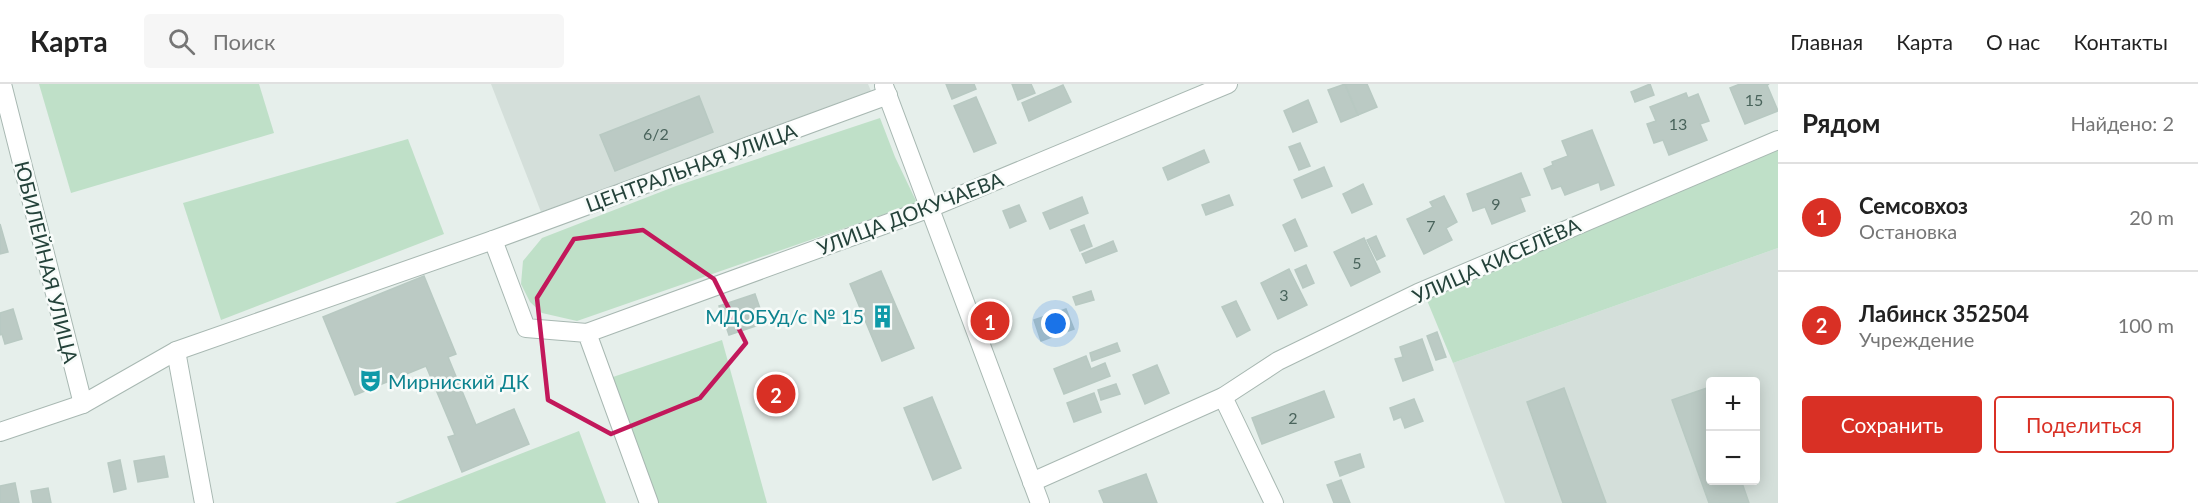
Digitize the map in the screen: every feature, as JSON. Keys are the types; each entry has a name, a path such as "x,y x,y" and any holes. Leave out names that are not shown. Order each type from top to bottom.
{"street":[{"name":"ЮБИЛЕЙНАЯ УЛИЦА","path":"2,84 83,404"},
{"name":"УЛИЦА ДОКУЧАЕВА","path":"587,333 930,208 1228,84"},
{"name":"ЦЕНТРАЛЬНАЯ УЛИЦА","path":"0,432 83,404 176,351 493,240 886,89 1040,503"},
{"name":"УЛИЦА КИСЕЛЁВА","path":"1032,482 1223,397 1278,362 1428,288 1778,140"},
{"path":"493,240 526,328 587,333 649,503"},
{"path":"176,351 204,503"},
{"path":"1223,397 1274,503"}],"highlighted area":[{"path":"643,230 714,279 746,343 700,398 611,434 548,400 537,298 574,239"}],"shaded area":[{"path":"491,84 868,84 871,91 541,212"},
{"path":"1778,248 1778,503 1505,503 1453,363"}],"green space":[{"path":"39,84 259,84 274,133 71,193"},
{"path":"880,118 895,157 917,203 577,321 542,313 530,302 521,284 523,261 542,238 676,186"},
{"path":"408,139 444,234 221,320 183,203"},
{"path":"1778,149 1778,248 1453,363 1426,298"},
{"path":"722,340 767,503 655,503 610,378"},
{"path":"579,431 606,503 395,503"}],"building":[{"path":"946,84 974,84 976,89 952,99"},
{"path":"1012,84 1031,84 1035,93 1018,100"},
{"path":"1345,84 1358,115 1341,122 1328,90"},
{"path":"1345,84 1367,84 1377,107 1358,115"},
{"path":"1650,84 1654,95 1635,102 1631,92"},
{"path":"1740,84 1769,84 1767,85 1778,111 1745,124 1730,88"},
{"path":"1063,85 1071,102 1029,121 1022,103"},
{"path":"1686,93 1688,98 1698,94 1709,121 1700,124 1707,140 1669,155 1663,140 1654,143 1647,124 1656,121 1650,107"},
{"path":"699,96 713,132 615,171 600,135"},
{"path":"976,97 996,143 974,152 954,106"},
{"path":"1308,100 1317,122 1293,132 1284,111"},
{"path":"1592,130 1614,185 1601,190 1599,182 1565,195 1561,186 1552,189 1544,169 1553,165 1552,162 1568,156 1562,141"},
{"path":"1300,143 1310,166 1299,170 1289,147"},
{"path":"1204,150 1209,162 1168,180 1163,168"},
{"path":"1324,167 1332,186 1302,198 1294,180"},
{"path":"1521,173 1530,195 1520,198 1525,211 1492,224 1485,207 1473,211 1467,194"},
{"path":"1363,184 1372,204 1352,213 1343,194"},
{"path":"1229,195 1233,205 1206,215 1202,205"},
{"path":"1444,196 1457,222 1446,228 1452,240 1424,254 1407,219 1433,207 1430,202"},
{"path":"1082,197 1088,213 1050,229 1043,213"},
{"path":"1019,205 1026,221 1010,228 1003,211"},
{"path":"1295,219 1307,246 1295,251 1283,225"},
{"path":"0,224 8,252 0,254"},
{"path":"1084,225 1092,246 1080,251 1071,230"},
{"path":"1376,236 1385,256 1377,260 1367,240"},
{"path":"1364,238 1380,272 1351,286 1334,252"},
{"path":"1113,241 1117,251 1086,263 1082,254"},
{"path":"1306,265 1314,283 1303,288 1295,270"},
{"path":"1289,269 1307,305 1278,319 1261,283"},
{"name":"МДОБУд/с № 15","path":"881,271 914,348 882,361 850,284"},
{"name":"Мирниский ДК","path":"424,276 456,354 448,357 476,425 514,409 529,444 462,472 448,437 455,435 426,366 355,395 323,317"},
{"path":"1091,291 1094,300 1076,305 1073,297"},
{"path":"755,294 765,323 729,335 719,306"},
{"path":"1236,301 1250,330 1237,337 1222,307"},
{"path":"13,309 22,339 5,344 2,334 0,335 0,313"},
{"path":"1066,309 1074,329 1041,341 1034,320"},
{"path":"1437,332 1446,357 1436,360 1427,336"},
{"path":"1422,339 1433,370 1403,381 1395,359 1403,357 1400,347"},
{"path":"1117,343 1120,351 1092,361 1090,353"},
{"path":"1086,356 1091,369 1105,363 1110,376 1064,394 1054,369"},
{"path":"1157,365 1169,393 1145,404 1133,375"},
{"path":"780,379 787,396 763,405 756,388"},
{"path":"1116,384 1120,394 1101,400 1098,390"},
{"path":"1564,388 1606,503 1563,503 1527,402"},
{"path":"1706,388 1706,485 1743,485 1749,503 1709,503 1672,400"},
{"path":"1324,391 1334,417 1262,444 1252,418"},
{"path":"1094,393 1101,412 1074,422 1067,403"},
{"path":"932,397 961,468 933,480 904,408"},
{"path":"1414,399 1423,421 1405,428 1401,417 1394,420 1390,408"},
{"path":"1360,454 1364,467 1340,476 1335,462"},
{"path":"164,456 168,477 138,482 134,461"},
{"path":"120,460 126,489 114,492 108,463"},
{"path":"1146,474 1157,503 1104,503 1099,491"},
{"path":"1341,480 1350,503 1334,503 1327,485"},
{"path":"15,483 19,503 0,503 0,486"},
{"path":"48,488 51,503 33,503 31,491"}],"place":[{"name":"МДОБУд/с № 15","path":"882,316"},
{"name":"Семсовхоз","path":"990,321"},
{"name":"Мирниский ДК","path":"370,381"},
{"name":"Лабинск 352504","path":"776,394"}]}
